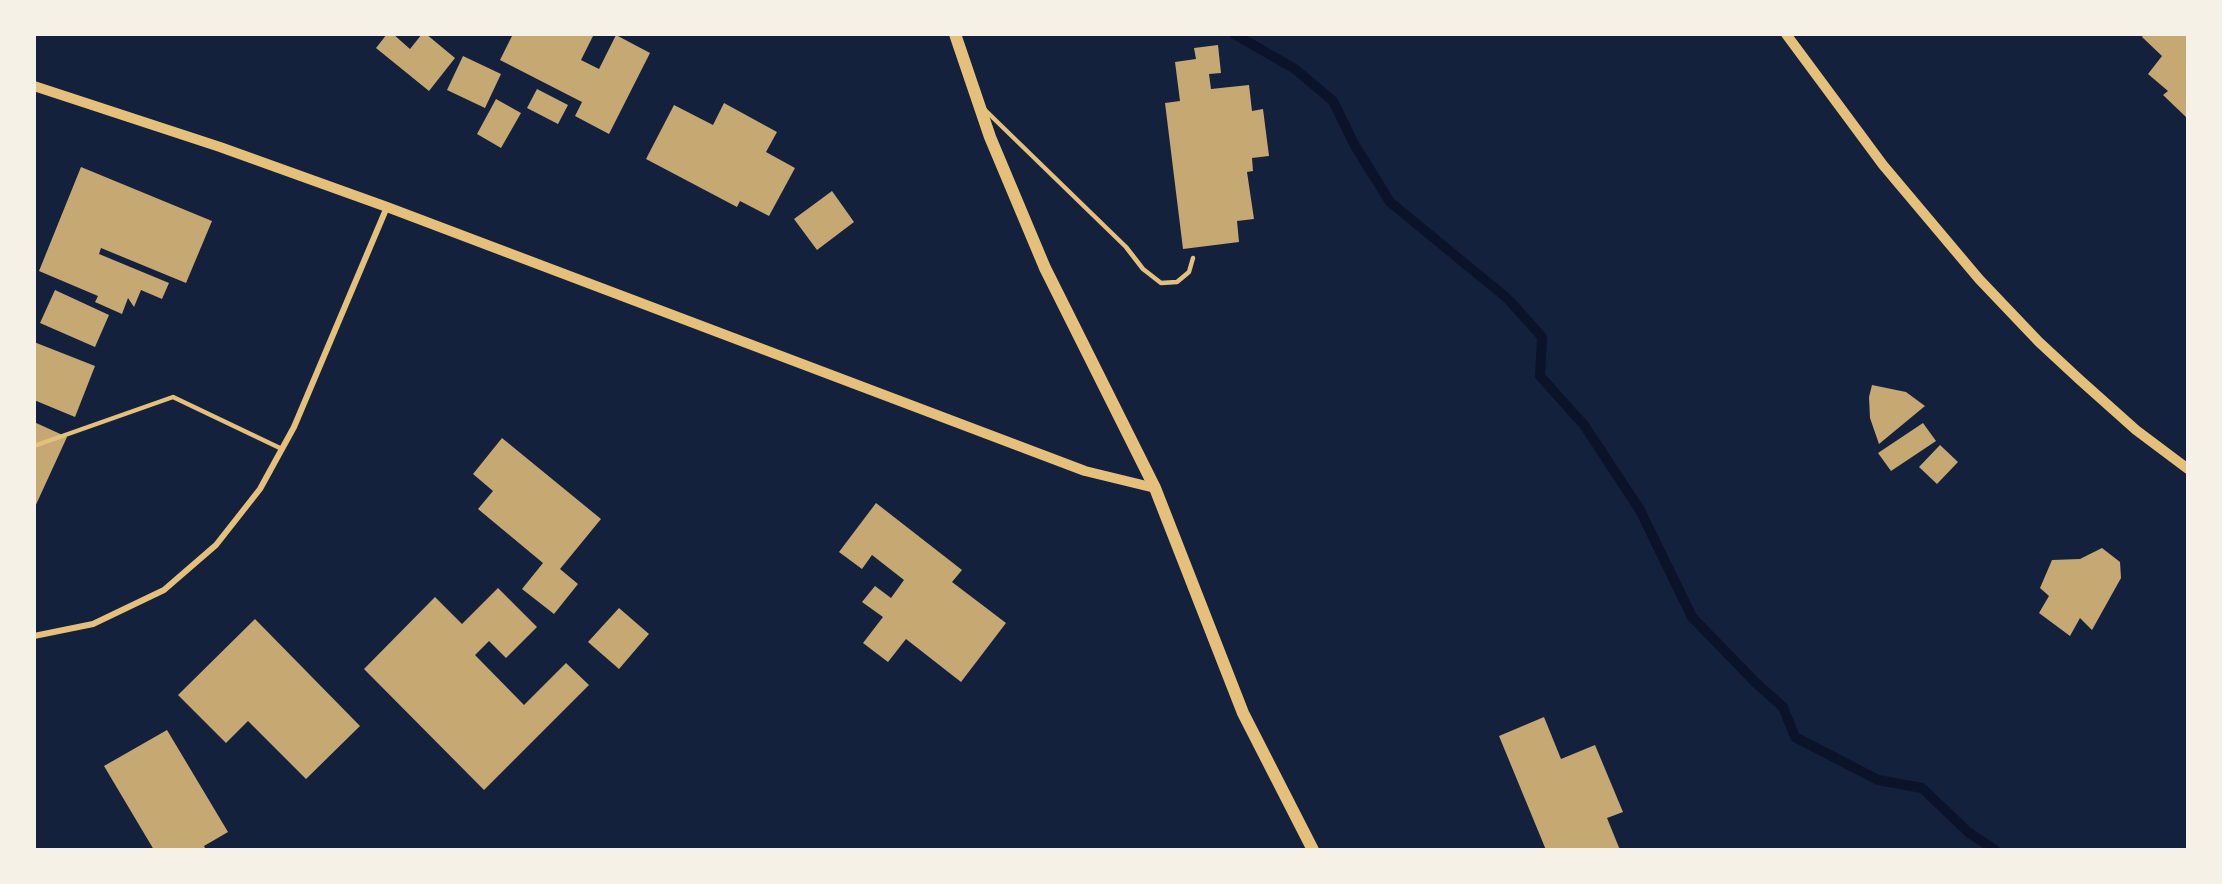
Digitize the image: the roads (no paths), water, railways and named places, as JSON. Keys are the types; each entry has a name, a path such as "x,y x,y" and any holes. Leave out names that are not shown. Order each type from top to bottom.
{"main road":[{"path":"955,34 1006,177 1045,268 1155,488 1243,713 1314,849"}],"street":[{"path":"1786,34 1882,165 1979,279 2038,342 2136,430 2187,469"},
{"path":"34,86 220,147 387,207 1084,471 1155,488"},
{"path":"34,636 93,624 164,590 216,545 260,489 294,428 387,207"}],"lane":[{"path":"979,104 1126,247 1143,269 1161,283 1177,282 1189,272 1193,258"},
{"path":"34,446 173,397 282,449"}],"waterway":[{"path":"1234,34 1295,69 1333,101 1354,144 1390,202 1508,299 1542,337 1540,376 1584,425 1640,510 1692,617 1756,683 1783,707 1795,737 1878,780 1922,788 1968,832 1995,850"}]}
